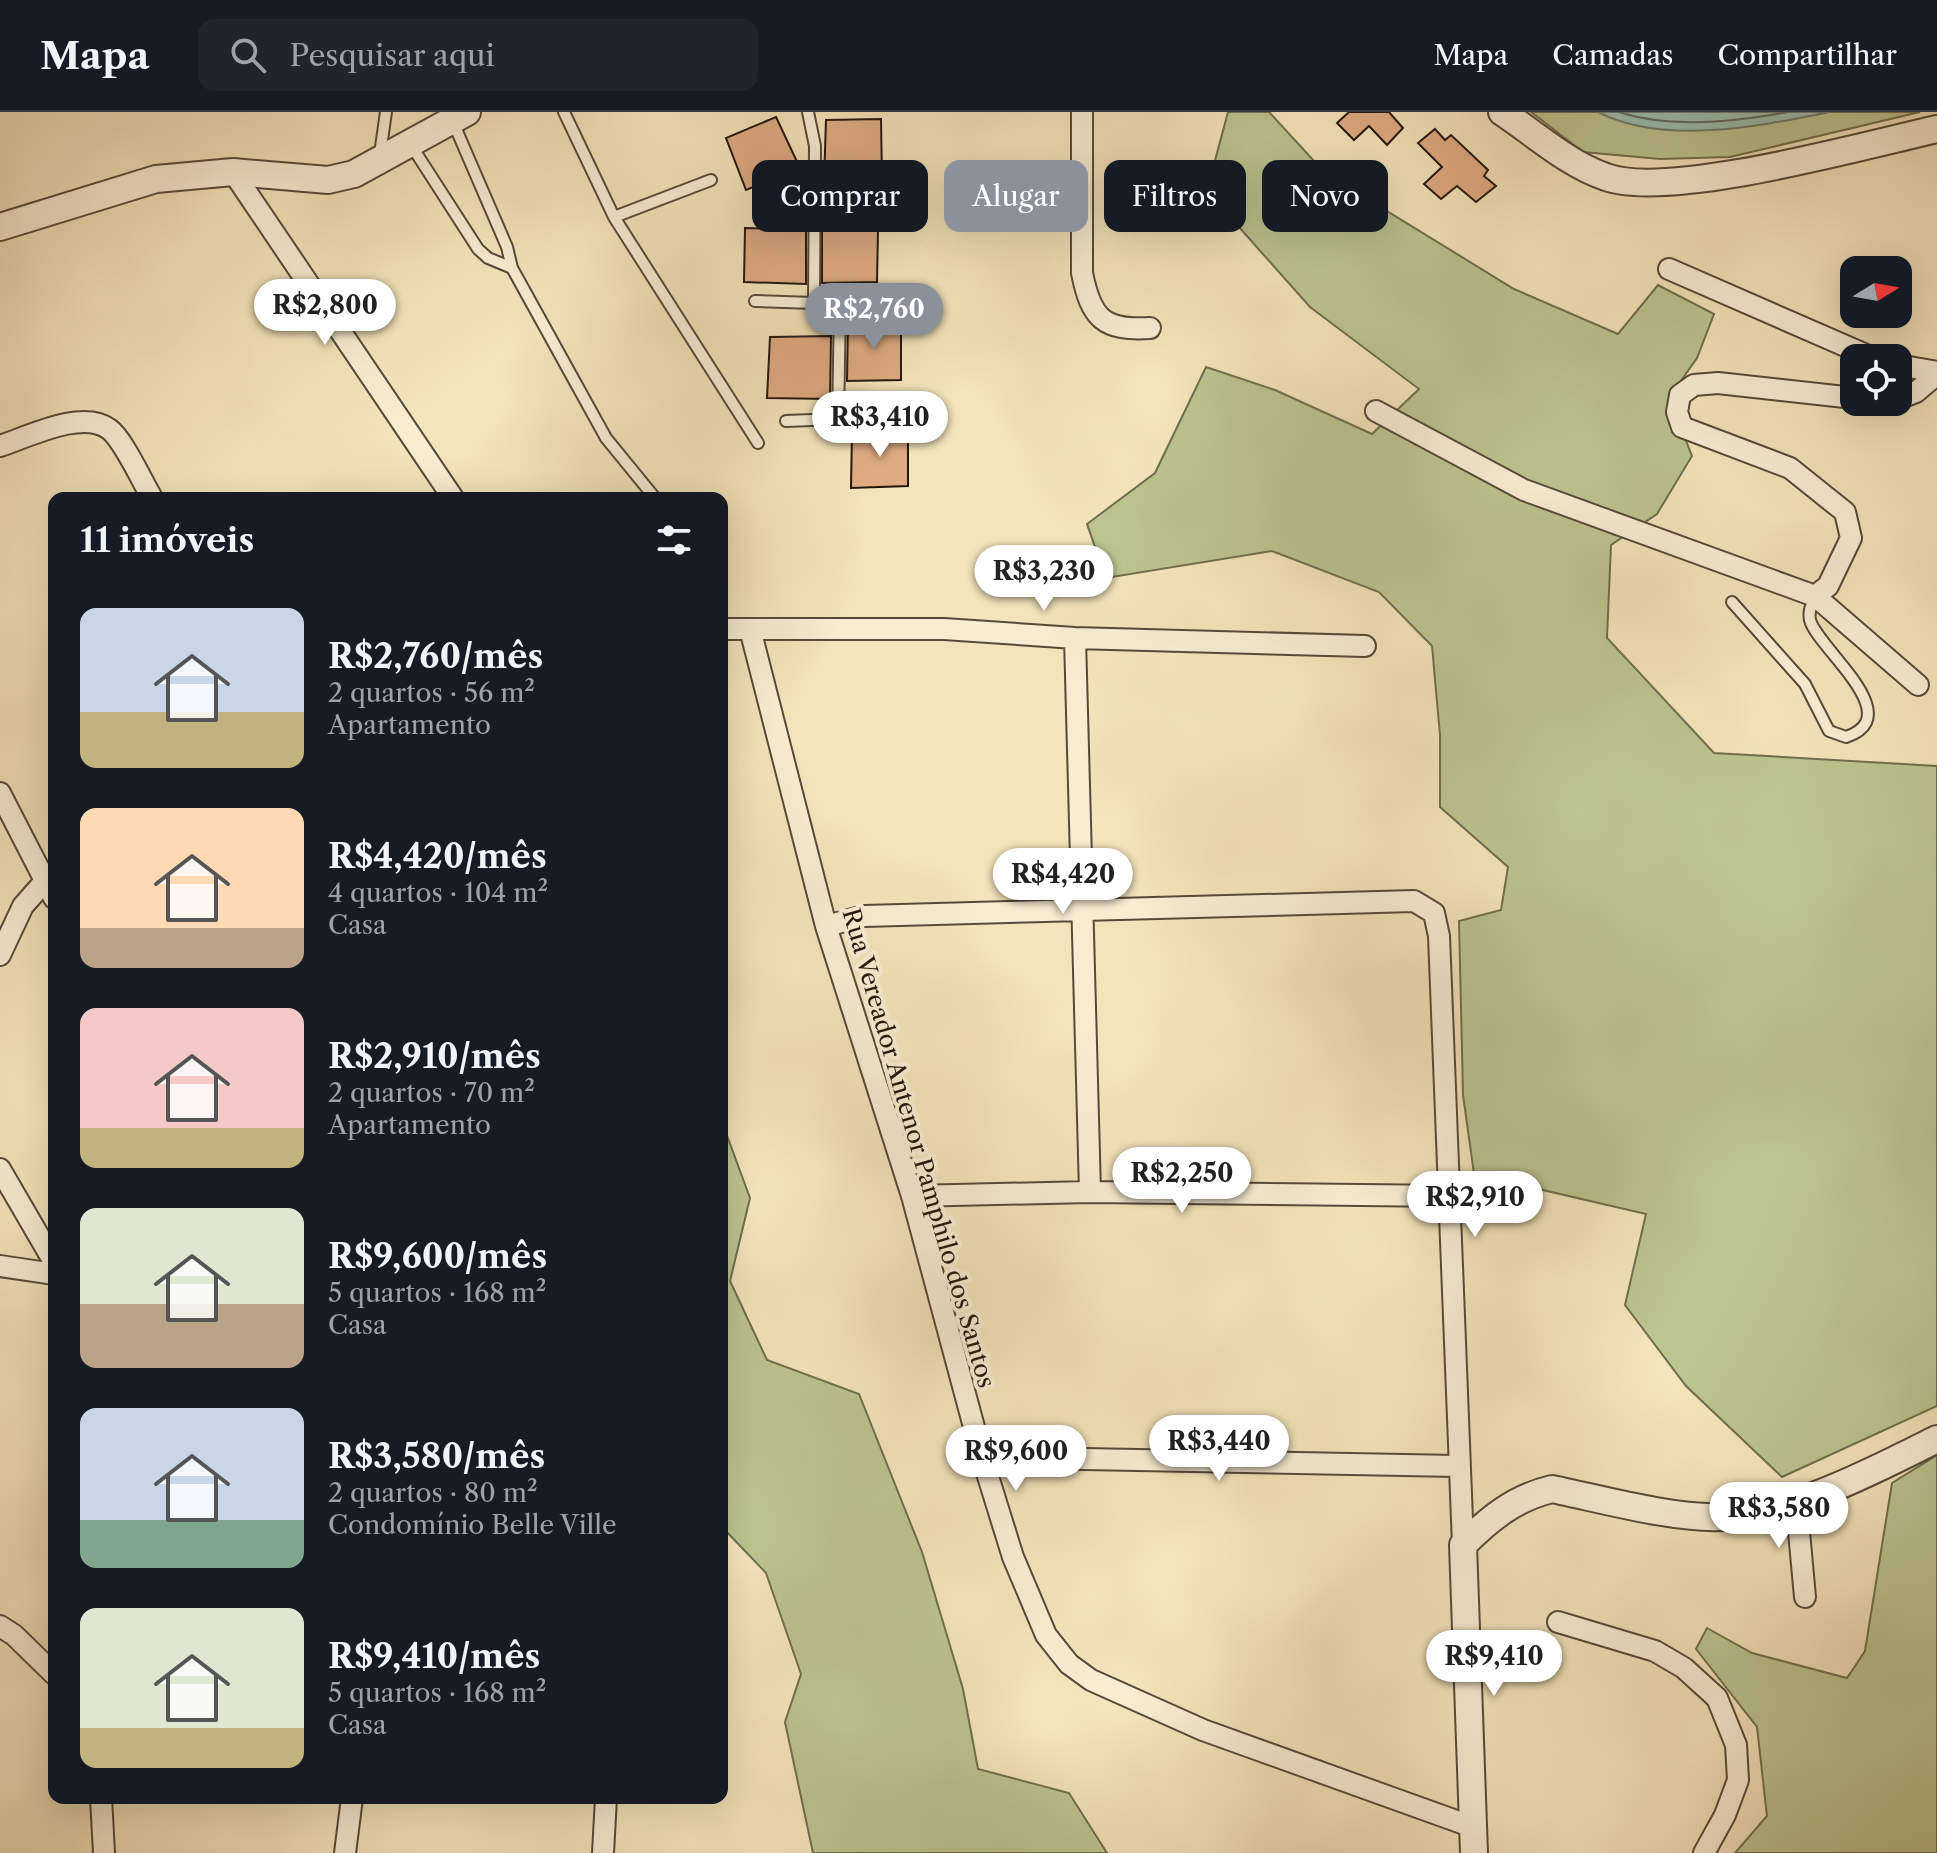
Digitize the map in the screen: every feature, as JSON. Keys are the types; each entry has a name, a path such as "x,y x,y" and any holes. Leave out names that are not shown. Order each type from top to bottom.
{"street":[{"path":"1082,112 1082,273 1087,299 1105,324 1124,330 1150,328"},
{"path":"1502,112 1578,163 1607,178 1633,182 1669,182 1777,165 1937,129"},
{"path":"0,227 156,179 233,172 328,180 379,164 460,116"},
{"path":"233,172 449,492"},
{"path":"1669,269 1841,344"},
{"path":"1912,368 1937,373"},
{"path":"1912,394 1937,373"},
{"path":"1815,596 1828,586 1851,538 1845,512 1790,468 1682,427 1677,412 1680,395 1694,385 1718,383 1840,396"},
{"path":"1376,411 1524,490 1815,596 1918,685"},
{"path":"0,446 74,424 94,422 111,430 148,492"},
{"path":"728,629 944,629 1075,638 1365,646"},
{"name":"Rua Vereador Antenor Pamphilo dos Santos","path":"750,629 826,926 912,1196 982,1457 1013,1557 1046,1635 1069,1664 1091,1680 1203,1730 1473,1827"},
{"path":"1075,638 1085,911 1090,1192"},
{"path":"0,793 48,878"},
{"path":"0,955 23,906 48,885"},
{"path":"826,926 864,916 1414,901 1434,913 1439,936 1452,1196 1457,1466 1463,1545 1474,1853"},
{"path":"0,1169 48,1252"},
{"path":"912,1196 1090,1192 1452,1196"},
{"path":"0,1266 48,1273"},
{"path":"1463,1545 1492,1516 1529,1495 1552,1489 1719,1517 1796,1499 1869,1474 1937,1439"},
{"path":"982,1457 1457,1466"},
{"path":"1796,1499 1805,1597"},
{"path":"1558,1622 1655,1651 1684,1668 1717,1698 1736,1745 1738,1780 1725,1815 1704,1853"},
{"path":"0,1626 14,1635 48,1668"},
{"path":"101,1804 104,1853"},
{"path":"345,1853 351,1804"},
{"path":"603,1853 606,1804"}],"lane":[{"path":"379,164 386,112"},
{"path":"564,112 614,217 758,443"},
{"path":"808,112 815,160"},
{"path":"460,116 512,268 606,438 650,492"},
{"path":"411,145 478,249 488,258 512,268"},
{"path":"614,217 711,180"},
{"path":"814,303 815,232"},
{"path":"755,301 901,306"},
{"path":"786,421 838,419 840,305"},
{"path":"839,401 905,402"},
{"path":"1732,602 1805,684 1829,731 1846,737 1862,726 1867,702 1861,686 1835,658 1812,626 1809,618 1815,596"}],"green space":[{"path":"1228,112 1269,112 1313,160 1262,160 1262,232 1388,232 1388,212 1514,289 1618,334 1658,285 1714,314 1697,358 1669,398 1692,456 1657,514 1611,545 1607,638 1714,753 1937,766 1937,1406 1782,1477 1686,1386 1625,1305 1646,1214 1474,1174 1463,1095 1459,921 1501,910 1508,867 1440,807 1440,735 1432,646 1379,592 1272,551 1106,578 1087,524 1155,473 1206,367 1275,390 1372,434 1419,389 1310,307 1243,232 1246,232 1246,160 1215,160"},
{"path":"1531,112 1920,112 1730,157 1660,159 1583,152"},
{"path":"728,1138 750,1198 730,1281 767,1360 859,1394 922,1552 963,1689 978,1769 1069,1793 1107,1853 813,1853 785,1722 801,1674 766,1573 728,1533"},
{"path":"1937,1455 1937,1853 1735,1853 1767,1816 1757,1727 1696,1649 1707,1628 1752,1653 1847,1678 1865,1651 1892,1483"}],"water":[{"path":"1598,112 1830,112 1743,127 1682,131 1624,122"}],"building":[{"path":"1349,112 1389,112 1403,128 1387,145 1369,126 1354,140 1337,123"},
{"path":"776,117 796,160 752,160 752,188 746,190 726,138"},
{"path":"881,119 882,160 825,160 826,120"},
{"path":"1435,129 1445,140 1451,135 1488,170 1484,176 1496,186 1476,202 1457,186 1441,199 1424,184 1442,167 1418,143"},
{"path":"745,228 752,228 752,232 806,232 806,284 744,282"},
{"path":"822,232 878,232 877,282 822,283"},
{"path":"848,321 901,323 901,380 847,381"},
{"path":"831,336 830,399 767,398 770,337"},
{"path":"852,431 908,431 908,486 851,488"}]}
